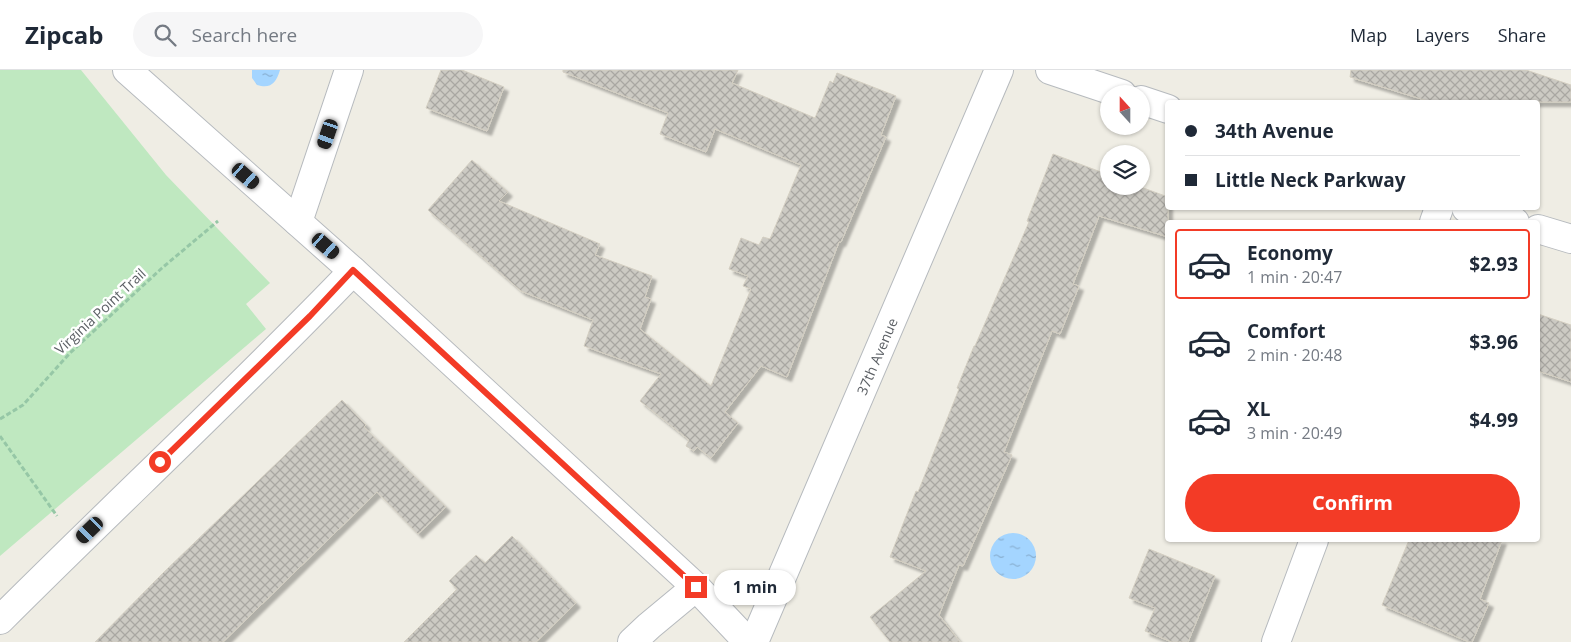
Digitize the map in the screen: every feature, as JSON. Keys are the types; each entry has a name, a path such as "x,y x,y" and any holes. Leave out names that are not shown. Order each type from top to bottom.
{"street":[{"path":"128,70 353,270 696,587 748,642"},
{"path":"298,222 349,70"},
{"name":"37th Avenue","path":"754,642 999,70"},
{"path":"1050,70 1100,87"},
{"path":"1150,103 1165,108"},
{"path":"1473,210 1509,220"},
{"path":"1540,230 1571,240"},
{"path":"0,620 310,316 353,270"},
{"path":"1276,642 1313,542"},
{"path":"632,642 696,587"}],"path":[{"name":"Virginia Point Trail","path":"0,419 23,405 70,352 162,268 218,221"},
{"path":"0,436 77,543"}],"green space":[{"path":"0,70 81,70 166,175 270,283 246,304 266,329 0,556"}],"water":[{"path":"252,70 280,70 275,82 262,86 257,85 252,78"},
{"path":"1008,533 1018,533 1032,543 1036,556 1032,569 1026,575 1018,579 1008,579 994,569 990,561 990,551 1000,537"}],"building":[{"path":"441,70 462,70 504,87 487,131 426,108"},
{"path":"563,70 738,70 732,83 815,118 830,81 833,83 837,73 896,96 881,135 886,137 841,242 839,242 787,377 761,366 725,412 738,423 711,458 697,447 694,451 686,446 689,440 640,401 661,374 584,346 593,320 521,291 428,210 472,160 508,192 499,201 600,244 595,255 652,276 645,297 651,299 640,329 711,386 751,289 743,286 748,276 729,269 741,238 759,245 763,237 770,239 801,165 715,129 706,152 660,134 668,113 563,72"},
{"path":"1351,70 1526,70 1571,85 1571,102 1540,102 1540,100 1425,100 1350,77"},
{"path":"1053,154 1100,172 1100,195 1150,195 1150,190 1165,196 1165,210 1168,210 1168,220 1165,220 1165,236 1099,216 1073,284 1079,286 1060,334 1052,331 1004,452 1012,455 963,566 959,565 939,615 960,642 890,642 870,617 926,571 890,557 916,491 918,492 974,346 1029,222 1027,221"},
{"path":"1540,315 1571,325 1571,382 1540,372"},
{"path":"342,400 366,425 364,427 446,507 418,534 377,492 223,642 95,642 163,573"},
{"path":"512,536 576,603 536,642 404,642 457,589 449,581 476,555 485,563"},
{"path":"1408,542 1501,542 1480,599 1489,603 1472,642 1382,605"},
{"path":"1149,549 1215,576 1188,642 1172,642 1145,631 1155,608 1129,598"}],"route":[{"path":"160,462 310,316 353,270 696,587"}]}
